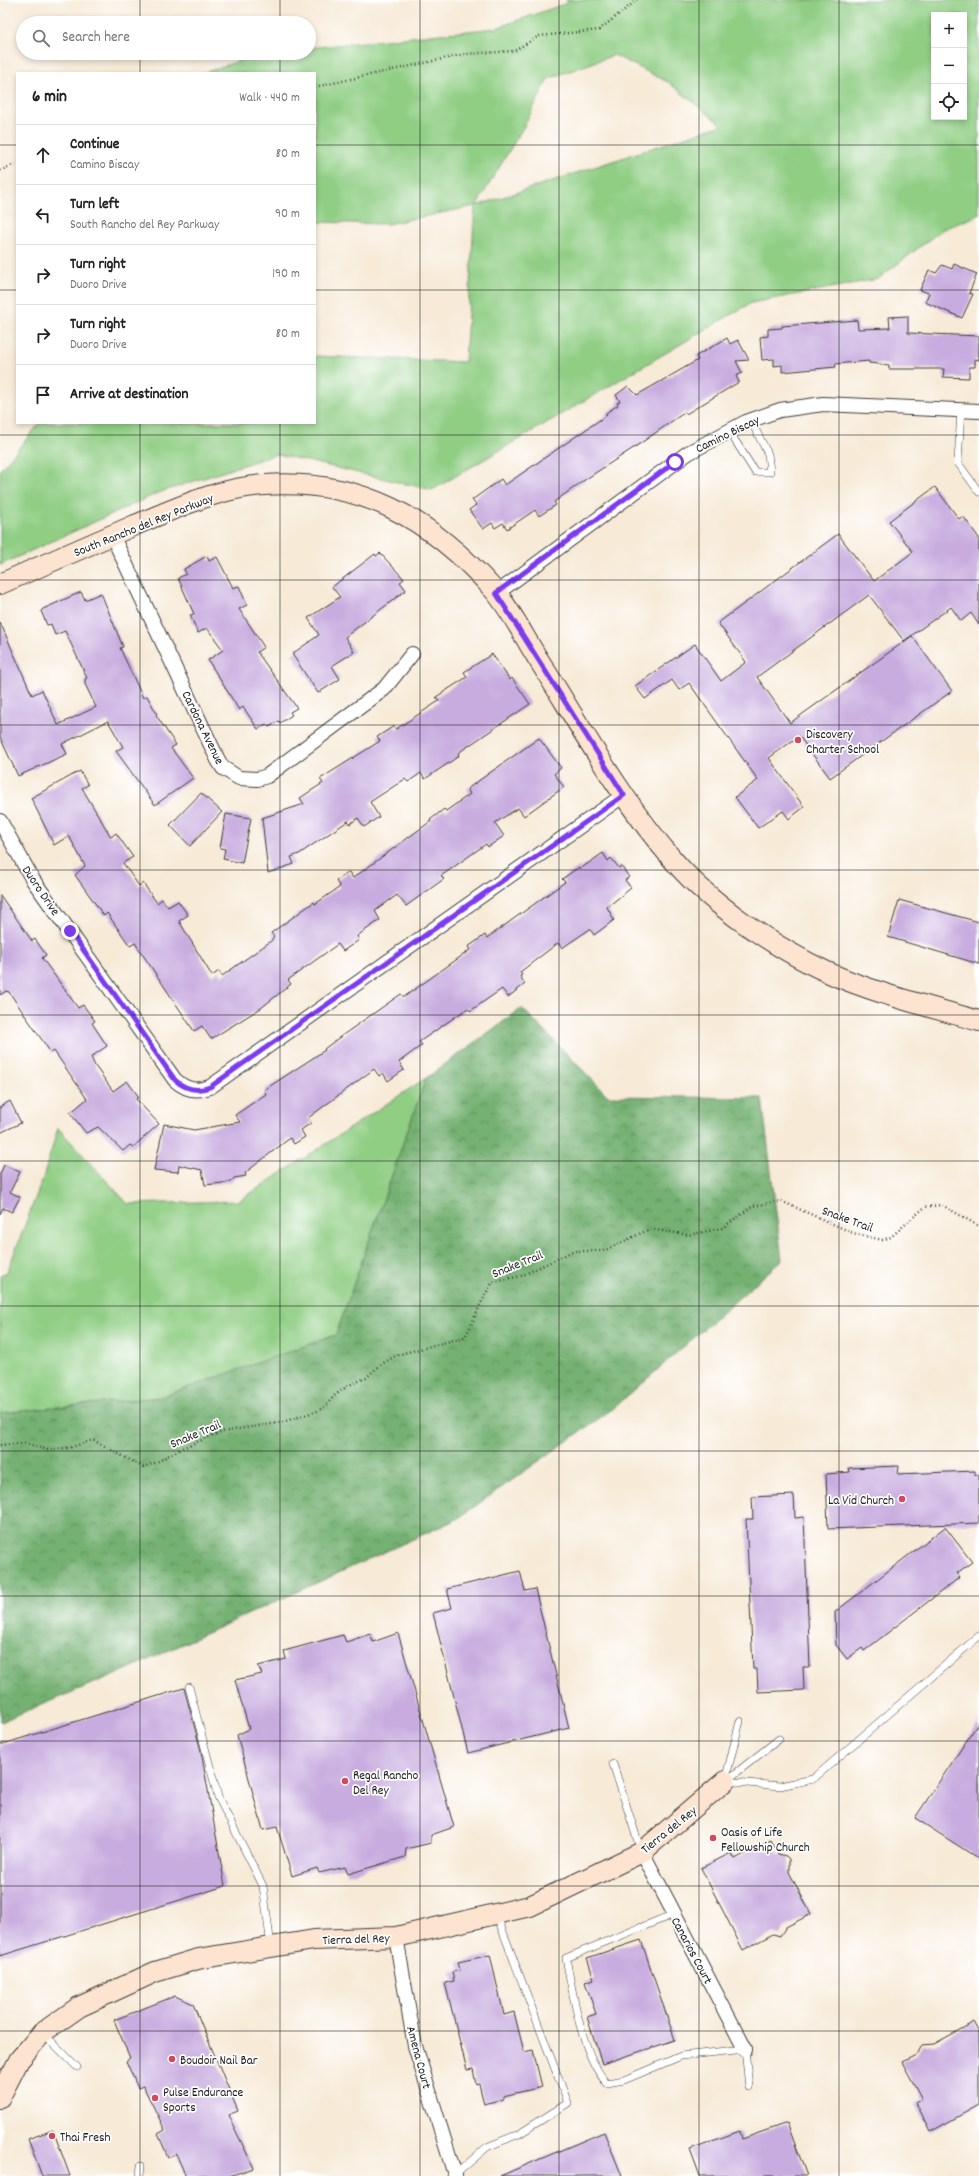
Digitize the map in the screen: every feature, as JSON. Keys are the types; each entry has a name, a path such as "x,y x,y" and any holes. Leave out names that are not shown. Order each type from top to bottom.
{"street":[{"name":"Camino Biscay","path":"496,593 688,453 729,431 780,410 823,404 979,411"},
{"name":"South Rancho del Rey Parkway","path":"0,584 186,504 235,489 287,484 333,488 377,501 418,521 437,534 496,593 624,795 675,862 721,905 773,943 829,973 895,996 979,1022"},
{"name":"Cardona Avenue","path":"112,535 218,760 223,768 239,778 258,780 275,771 296,753 384,689 412,654"},
{"name":"Duoro Drive","path":"0,821 33,880 175,1080 187,1089 195,1090 210,1087 624,795"},
{"name":"Tierra del Rey","path":"0,2097 19,2060 42,2033 79,2007 155,1972 198,1959 314,1940 396,1937 530,1906 642,1852 725,1781"},
{"name":"Canarios Court","path":"642,1852 745,2049"},
{"name":"Amena Court","path":"396,1937 415,2046 455,2175"}],"lane":[{"path":"961,410 958,463 979,492"},
{"path":"729,431 755,472 770,472 768,454 751,421"},
{"path":"725,1781 780,1786 813,1779 979,1636"},
{"path":"189,1687 218,1797 263,1886 271,1947"},
{"path":"725,1781 740,1721"},
{"path":"725,1781 779,1739"},
{"path":"613,1764 642,1852"},
{"path":"455,2175 487,2147 519,2134 568,2103 496,1914"},
{"path":"674,1914 566,1958 582,2033 600,2076 607,2083 624,2080 681,2056 745,2049 749,2087"},
{"path":"42,2033 76,2067"},
{"path":"140,2176 141,2166"}],"path":[{"path":"316,87 465,54 514,51 540,36 599,30 637,0"},
{"path":"0,171 16,163"},
{"name":"Snake Trail","path":"0,1445 25,1443 48,1450 72,1447 93,1440 143,1467 155,1463 182,1448 221,1432 283,1422 303,1416 326,1406 334,1396 349,1385 366,1378 380,1365 397,1354 464,1337 477,1315 482,1298 492,1282 520,1276 573,1251 603,1251 650,1229 689,1235 722,1228 753,1206 781,1201 847,1230 882,1240 891,1237 924,1208 942,1205 979,1226"}],"green space":[{"path":"566,0 979,0 979,215 943,229 878,279 751,303 432,490 277,454 158,493 0,565 0,470 39,424 316,424 316,356 465,362 475,206 387,224 316,222 316,72 206,72 242,60 316,60 316,47 496,28 567,3","holes":["614,55 668,82 722,125 476,206 524,126 548,79"]},
{"path":"522,1008 608,1096 762,1098 782,1260 614,1408 457,1519 128,1669 0,1722 0,1413 161,1397 336,1335 426,1078"},
{"path":"426,1078 336,1335 161,1397 0,1413 0,1275 7,1272 43,1178 58,1128 128,1204 239,1201"}],"building":[{"path":"954,264 977,274 969,293 973,294 962,318 925,302 929,293 920,290 929,270 936,273 942,265 952,269"},
{"path":"908,316 908,333 979,336 979,360 975,359 975,367 969,367 969,378 943,377 944,369 889,369 889,365 869,363 869,361 835,364 836,367 782,372 782,365 774,366 774,359 762,360 760,337 768,336 768,329 782,328 782,326 857,320 858,329 890,328 889,317"},
{"path":"727,338 730,344 738,340 749,360 736,361 742,373 736,376 739,382 686,414 685,412 583,481 554,502 556,505 539,516 535,510 507,529 503,523 495,528 492,523 483,529 469,510 476,505 472,500 501,479 505,485 607,415 606,413 618,405 617,403 620,401 616,395 628,386 637,395 698,360 696,356"},
{"path":"935,487 959,519 963,516 979,538 979,625 971,613 961,621 951,607 904,641 869,595 757,677 790,723 912,636 952,691 830,778 799,736 769,758 804,807 789,819 783,811 758,828 735,797 758,780 689,683 679,690 672,680 645,699 635,686 695,644 721,681 746,662 718,623 838,534 874,581 913,552 889,521"},
{"path":"380,553 404,579 400,582 406,590 345,637 354,652 332,666 340,679 318,693 292,654 319,635 308,618 340,597 332,587 375,554 376,556"},
{"path":"207,556 209,561 217,557 233,588 239,586 247,605 239,609 264,647 257,652 297,708 290,712 292,715 280,723 279,721 269,727 266,724 258,729 243,707 239,710 208,660 223,650 207,628 198,633 190,615 194,614 178,578 186,574 184,569"},
{"path":"81,592 85,600 101,593 123,647 120,648 143,698 147,696 157,714 156,715 176,745 171,748 193,778 155,805 116,751 123,747 108,721 62,744 67,754 18,776 0,737 0,622 32,695 42,690 58,725 96,707 85,684 85,679 87,678 65,631 55,635 51,624 47,625 41,611"},
{"path":"492,654 510,680 512,678 530,704 458,753 459,756 425,779 421,773 408,782 405,779 370,802 379,817 364,827 358,818 350,824 348,821 299,854 291,857 294,864 268,873 262,818 304,804 300,798 323,783 320,779 380,741 377,737 394,726 396,729 439,701 436,697 467,677 464,672"},
{"path":"539,738 561,768 554,774 564,787 524,816 518,808 495,823 504,836 488,847 486,844 441,876 444,879 406,906 397,895 375,911 380,920 357,936 359,940 343,951 338,944 288,980 291,984 261,1008 211,1039 202,1026 194,1031 135,943 130,946 107,913 104,916 75,875 85,866 69,836 54,845 31,798 80,771 88,785 82,788 111,837 116,833 133,857 123,863 139,886 143,883 157,903 162,899 168,907 178,901 188,915 179,921 212,976 219,971 222,976 271,941 274,937 271,933 314,902 315,904 340,887 336,881 349,872 353,878 431,821 430,820 444,809 446,811 470,794 467,789"},
{"path":"201,793 222,812 190,846 170,825"},
{"path":"226,814 251,818 242,863 223,859 225,849 220,848"},
{"path":"603,853 608,861 611,858 619,868 621,866 629,877 625,880 631,888 607,907 614,920 594,935 590,929 562,948 558,943 520,972 522,975 520,976 525,984 508,997 502,989 470,1011 468,1008 419,1042 422,1045 399,1062 404,1070 388,1081 383,1073 379,1076 374,1069 308,1118 311,1123 301,1130 305,1137 294,1144 290,1138 245,1173 246,1176 234,1178 231,1182 205,1185 202,1170 179,1165 178,1172 154,1170 164,1124 194,1130 240,1122 235,1115 266,1094 264,1090 325,1050 324,1049 340,1037 401,994 404,997 470,950 468,947 485,935 487,938 565,882 562,879"},
{"path":"0,895 32,941 35,939 46,955 42,958 78,1008 83,1005 95,1021 92,1023 107,1046 91,1057 95,1066 113,1091 127,1081 139,1097 136,1099 159,1124 133,1147 130,1145 123,1151 98,1127 86,1133 70,1113 87,1099 54,1051 51,1053 9,992 6,991 0,995"},
{"path":"899,900 979,922 979,964 888,937"},
{"path":"10,1101 21,1123 0,1133 0,1107"},
{"path":"4,1165 20,1172 10,1192 20,1197 12,1212 3,1208 0,1214 0,1174"},
{"name":"La Vid Church","path":"899,1466 898,1474 975,1471 975,1475 979,1475 979,1523 828,1529 826,1474 850,1472 849,1468"},
{"path":"794,1495 795,1518 804,1517 810,1667 803,1667 804,1690 758,1692 757,1669 753,1669 746,1519 753,1519 752,1497"},
{"path":"945,1527 972,1562 957,1573 960,1577 864,1651 862,1648 847,1659 836,1645 835,1612"},
{"path":"520,1571 525,1591 535,1589 569,1728 468,1753 433,1613 452,1608 447,1589"},
{"name":"Regal Rancho Del Rey","path":"398,1633 454,1827 431,1835 431,1843 406,1849 405,1857 348,1874 345,1867 319,1873 317,1868 292,1876 277,1827 263,1830 237,1735 249,1729 235,1680 262,1674 258,1666 286,1659 284,1651 343,1635 346,1642 370,1634 373,1642"},
{"path":"184,1688 201,1751 225,1886 0,1956 0,1745"},
{"path":"979,1722 979,1859 915,1818"},
{"path":"771,1840 778,1854 786,1856 789,1859 789,1872 811,1914 786,1927 780,1936 773,1934 743,1950 701,1868 731,1853 735,1859"},
{"path":"641,1940 675,2040 602,2064 587,2017 596,2014 585,1982 594,1979 587,1958"},
{"path":"490,1955 504,2015 514,2012 524,2052 533,2050 542,2087 503,2096 503,2099 484,2104 479,2084 476,2085 473,2069 467,2070 445,1983 454,1981 452,1972 460,1970 458,1962"},
{"path":"175,1996 193,2004 238,2111 228,2115 254,2168 229,2176 186,2176 176,2154 168,2157 158,2134 165,2130 143,2086 138,2088 126,2061 130,2058 114,2020"},
{"path":"974,2022 979,2031 979,2105 930,2132 915,2103 922,2099 902,2062 916,2055 921,2045 934,2044"},
{"path":"787,2123 807,2176 700,2176 690,2149 740,2131 742,2139"},
{"path":"53,2130 70,2176 42,2176 28,2139"},
{"path":"604,2132 622,2176 500,2176"}],"place":[{"name":"Discovery Charter School","path":"798,740"},
{"name":"La Vid Church","path":"902,1499"},
{"name":"Regal Rancho Del Rey","path":"345,1781"},
{"name":"Oasis of Life Fellowship Church","path":"713,1838"},
{"name":"Boudoir Nail Bar","path":"172,2059"},
{"name":"Pulse Endurance Sports","path":"155,2098"},
{"name":"Thai Fresh","path":"52,2136"}],"route":[{"path":"70,931 166,1065 175,1080 187,1089 203,1090 210,1087 624,795 496,593 675,462"}]}
